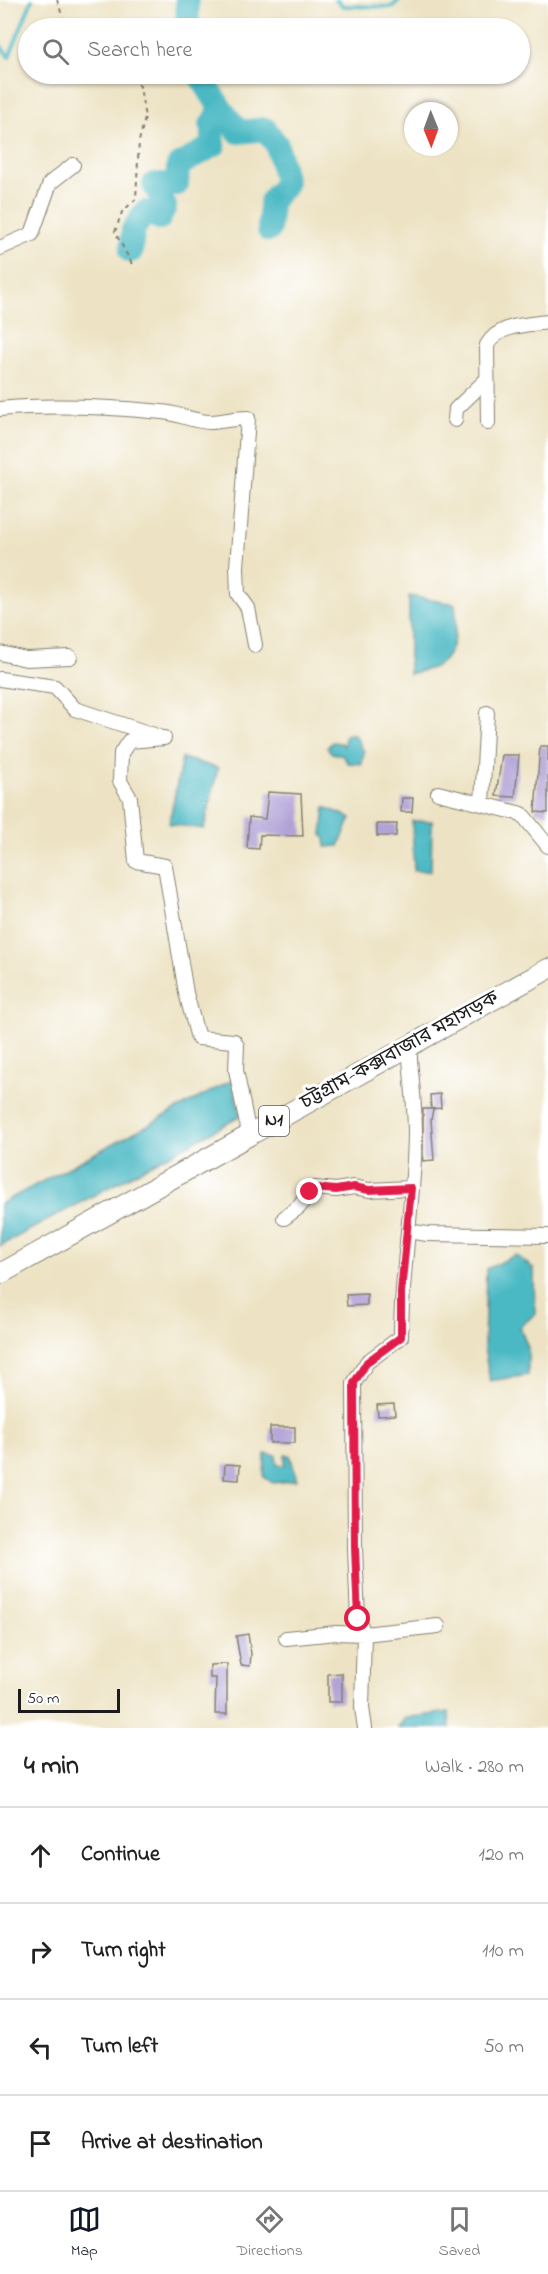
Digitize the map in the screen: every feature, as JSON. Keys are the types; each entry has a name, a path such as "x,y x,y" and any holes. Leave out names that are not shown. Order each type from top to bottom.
{"highway":[{"name":"চট্টগ্রাম-কক্সবাজার মহাসড়ক","path":"0,1274 548,969"}],"street":[{"path":"0,248 32,234 50,183 73,165"},
{"path":"488,423 487,345 492,336 501,330 548,322"},
{"path":"455,420 456,409 486,380"},
{"path":"0,409 30,406 134,410 165,412 210,422 230,418 248,418 238,594 248,608 255,645"},
{"path":"0,653 26,659 70,657"},
{"path":"0,679 56,687 75,709 164,738 129,741 121,753 120,781 130,798 136,861 165,867 179,959 198,1038 234,1041 237,1046 236,1070 249,1135"},
{"path":"482,803 487,713"},
{"path":"438,793 522,814 548,846"},
{"path":"365,1728 362,1708 364,1634 358,1619 356,1560 354,1383 367,1362 401,1337 401,1292 415,1133 409,1046"},
{"path":"284,1218 299,1208 315,1188 336,1190 354,1187 369,1190 411,1188"},
{"path":"408,1231 427,1234 548,1236"},
{"path":"286,1638 336,1633 364,1634 438,1626"}],"path":[{"path":"57,0 63,18"},
{"path":"134,268 115,232 122,212 136,199 139,141 145,118 140,86 137,84"}],"water":[{"path":"409,596 455,604 456,619 453,643 441,663 409,674"},
{"path":"345,735 355,735 364,752 362,764 348,763 342,755 332,753 327,748 332,742 341,743 344,746"},
{"path":"182,758 218,768 204,829 169,824"},
{"path":"325,807 351,818 339,846 326,847 325,838 322,835"},
{"path":"412,821 432,821 431,871 414,871"},
{"path":"232,1080 241,1116 0,1246 0,1204"},
{"path":"516,1255 534,1269 535,1314 520,1327 528,1348 528,1375 490,1381 484,1348 486,1269"},
{"path":"265,1454 276,1455 277,1465 285,1465 285,1455 290,1455 297,1480 273,1483 264,1477"},
{"path":"449,1712 450,1728 398,1728 405,1718"}],"building":[{"path":"540,746 548,746 548,813 535,812"},
{"path":"502,755 519,755 515,797 496,796"},
{"path":"268,792 301,794 303,836 260,835 259,849 247,848 249,817 265,819"},
{"path":"402,798 413,798 412,812 401,812"},
{"path":"377,824 397,824 396,836 377,836"},
{"path":"440,1094 441,1108 431,1109 430,1095"},
{"path":"423,1109 433,1109 431,1120 434,1160 423,1161"},
{"path":"367,1294 367,1305 347,1306 346,1295"},
{"path":"394,1404 395,1415 378,1416 377,1405"},
{"path":"270,1427 295,1427 295,1443 270,1443"},
{"path":"225,1464 240,1465 239,1480 224,1479"},
{"path":"248,1634 250,1666 241,1665 236,1636"},
{"path":"227,1664 227,1714 215,1714 216,1678 210,1678 210,1665"},
{"path":"342,1673 342,1702 328,1702 328,1674"}],"waterway":[{"path":"25,18 32,0"},
{"path":"187,0 188,18"},
{"path":"336,0 343,6 392,7 399,0"},
{"path":"0,45 9,57 18,35"},
{"path":"131,251 133,230 145,212 160,218 165,206 154,184 177,184 178,166 214,145 211,125 221,109 205,84"},
{"path":"221,109 239,132 265,129 277,145 286,183 271,201 269,230"}],"route":[{"path":"310,1192 315,1188 336,1190 354,1187 369,1190 411,1188 401,1292 401,1337 367,1362 354,1383 358,1619"}]}
